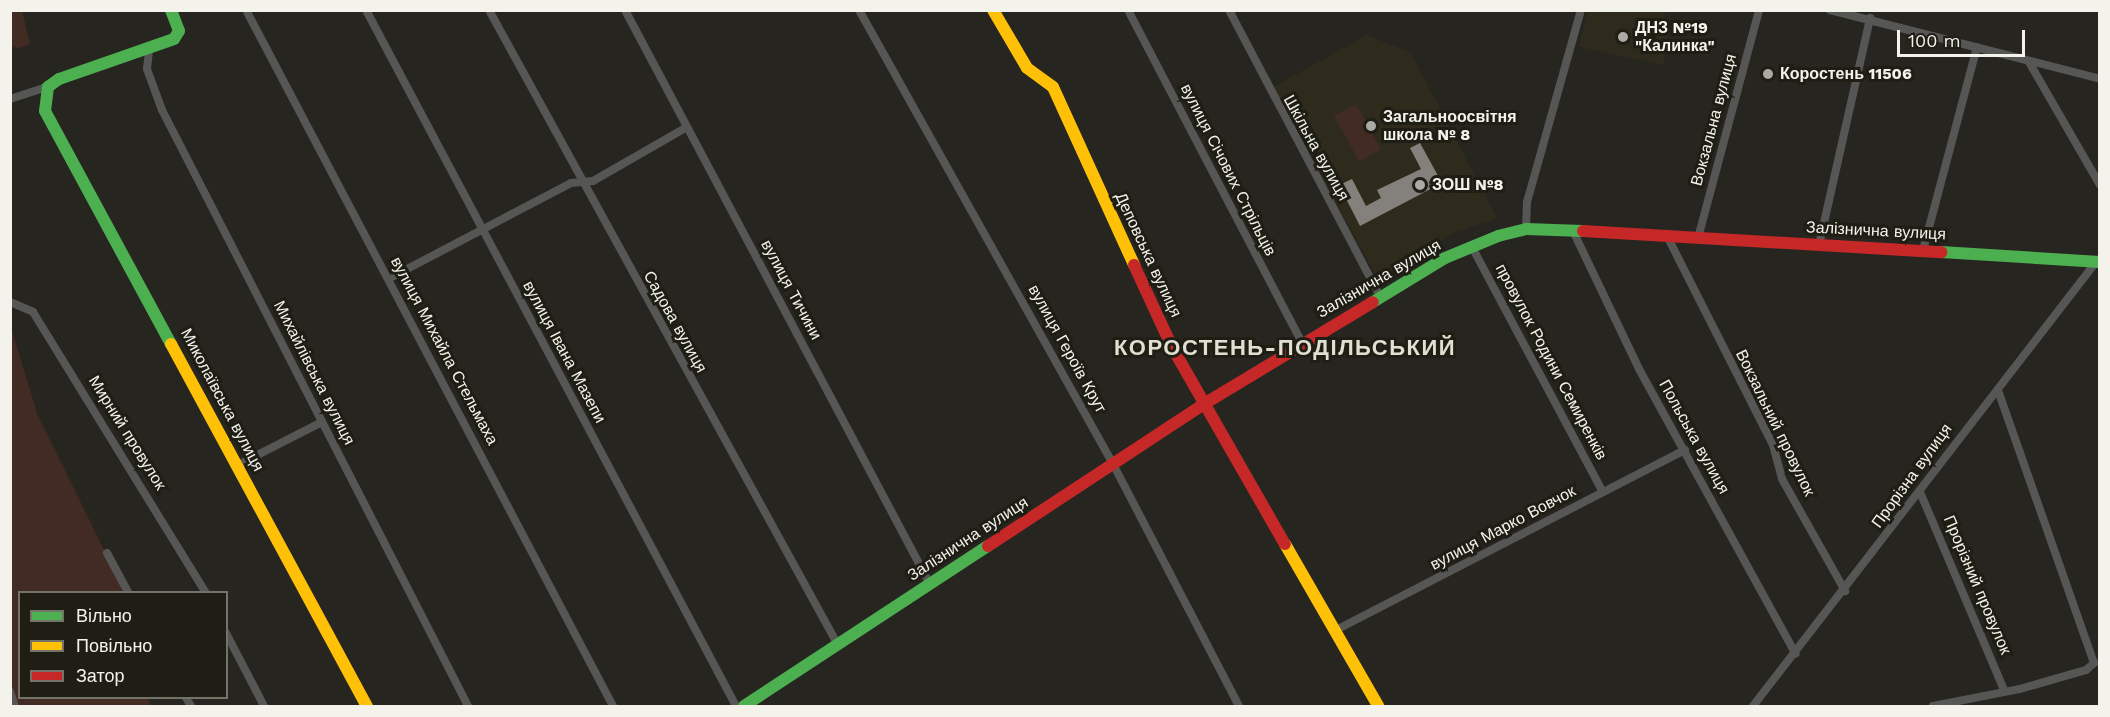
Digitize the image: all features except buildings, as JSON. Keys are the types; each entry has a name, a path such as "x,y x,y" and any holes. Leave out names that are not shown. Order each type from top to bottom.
{"street":[{"path":"10,99 48,87 102,62 166,45 179,31 171,10"},
{"name":"вулиця Михайла Стельмаха","path":"246,10 390,278 613,706"},
{"name":"вулиця Івана Мазепи","path":"366,10 736,706"},
{"name":"Садова вулиця","path":"489,10 580,180 838,645"},
{"name":"вулиця Тичини","path":"626,10 930,584"},
{"name":"вулиця Героїв Крут","path":"859,10 1113,464 1239,706"},
{"name":"Деповська вулиця","path":"993,10 1027,68 1053,87 1172,347 1378,706"},
{"name":"вулиця Січових Стрільців","path":"1128,10 1302,343"},
{"name":"Шкільна вулиця","path":"1229,10 1380,297"},
{"path":"1526,230 1527,202 1581,10"},
{"name":"Вокзальна вулиця","path":"1698,238 1759,10"},
{"path":"1830,10 1870,18 2100,79"},
{"path":"1819,245 1870,18"},
{"path":"1923,250 1977,47"},
{"name":"Михайлівська вулиця","path":"149,50 147,69 162,110 468,706"},
{"path":"2029,62 2100,185"},
{"name":"Миколаївська вулиця","path":"48,87 45,111 367,706"},
{"path":"390,278 580,180 593,181 687,127"},
{"name":"Залізнична вулиця","path":"744,706 1204,404 1380,297 1472,247 1526,230 1573,231 1666,234 1698,238 2098,262"},
{"name":"Польська вулиця","path":"1573,231 1634,359 1796,654"},
{"name":"Вокзальний провулок","path":"1666,234 1773,445 1782,479 1845,591"},
{"name":"провулок Родини Семиренків","path":"1472,247 1603,492"},
{"name":"Прорізна вулиця","path":"1753,706 1845,591 2098,262"},
{"name":"Мирний провулок","path":"10,302 33,312 205,591"},
{"path":"1933,706 2086,670 2094,663 1998,390"},
{"path":"238,465 322,422"},
{"name":"вулиця Марко Вовчок","path":"1334,631 1685,450"},
{"name":"Прорізний провулок","path":"1920,492 2004,690"},
{"path":"107,553 127,591"},
{"path":"228,637 264,706"},
{"path":"10,691 15,706"}],"shaded area":[{"path":"11,10 22,11 30,44 19,48 11,47"},
{"name":"ДНЗ №19 \"Калинка\"","path":"1588,11 1664,11 1668,44 1663,65 1579,47"},
{"name":"Загальноосвітня школа № 8","path":"1367,35 1411,53 1497,218 1453,233 1378,279 1272,88"},
{"path":"1356,104 1381,149 1359,162 1334,116"},
{"path":"10,324 38,416 125,591 18,591 18,699 148,699 151,706 11,706"}],"traffic: fast":[{"path":"171,10 179,31 174,39 59,79 48,87 45,111 171,344"},
{"path":"1373,302 1445,258 1498,236 1526,229 1583,231"},
{"path":"1941,252 2100,262"},
{"path":"744,706 988,546"}],"traffic: slow":[{"path":"993,10 1027,68 1053,87 1134,265"},
{"path":"171,344 367,706"},
{"path":"1285,544 1378,706"}],"traffic: jam":[{"path":"1583,231 1941,252"},
{"path":"1134,265 1172,347 1285,544"},
{"path":"988,546 1204,404 1373,302"}],"place":[{"name":"ДНЗ №19 \"Калинка\"","path":"1623,37"},
{"name":"Коростень 11506","path":"1768,74"},
{"name":"Загальноосвітня школа № 8","path":"1371,126"},
{"name":"ЗОШ №8","path":"1420,185"}],"district":[{"name":"КОРОСТЕНЬ-ПОДІЛЬСЬКИЙ","path":"1285,348"}]}
